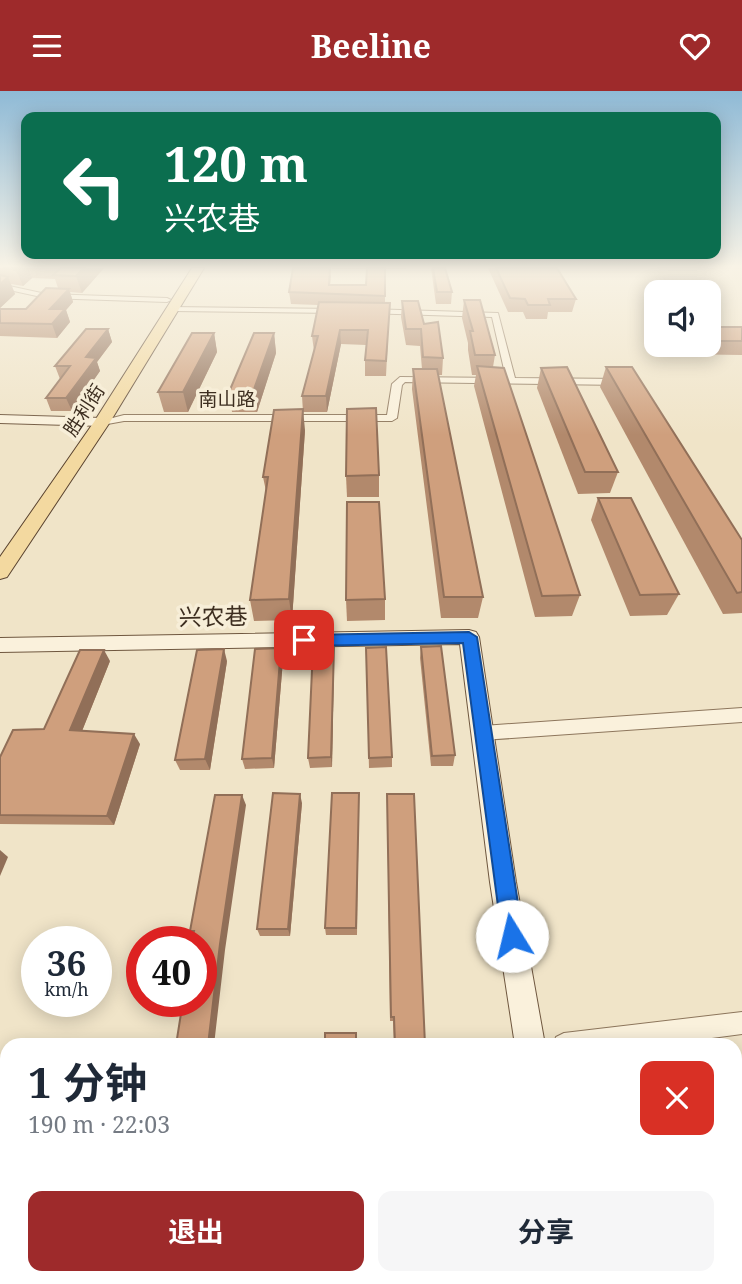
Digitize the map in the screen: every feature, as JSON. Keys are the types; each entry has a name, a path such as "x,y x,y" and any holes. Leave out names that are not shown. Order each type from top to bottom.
{"main road":[{"name":"胜利街","path":"0,572 158,324"},
{"name":"胜利街","path":"0,548 96,422"}],"street":[{"path":"497,324 511,380"},
{"name":"南山路","path":"0,419 96,422 124,418 392,418 397,384 403,379 633,382"},
{"name":"兴农巷","path":"0,645 469,637 483,733"},
{"path":"529,1038 503,882 483,733 742,715"},
{"path":"621,1038 742,1023"}],"building":[{"path":"315,324 389,324 386,361 365,360 368,330 340,330 326,396 302,396 318,336 312,336"},
{"path":"405,324 438,324 443,358 423,357 421,329 406,329"},
{"path":"471,324 486,324 495,355 475,355 470,331 473,331"},
{"path":"721,327 742,327 742,341 721,341"},
{"path":"86,329 108,329 86,357 96,358 66,398 46,398 70,366 55,366"},
{"path":"192,333 214,333 183,392 158,392"},
{"path":"254,333 274,333 253,392 229,392"},
{"path":"477,366 504,368 580,595 542,596"},
{"path":"567,367 618,472 585,472 541,368"},
{"path":"606,367 632,367 742,540 742,592 737,593"},
{"path":"413,369 437,369 483,597 444,597"},
{"path":"376,408 379,475 346,476 347,409"},
{"path":"303,409 289,599 250,600 268,477 263,477 274,410"},
{"path":"598,498 631,498 679,594 640,595"},
{"path":"347,502 379,502 385,599 346,600"},
{"path":"441,646 455,755 432,756 421,647"},
{"path":"334,647 331,757 308,758 313,648"},
{"path":"386,647 392,757 369,758 366,648"},
{"path":"281,648 272,758 242,759 255,649"},
{"path":"224,649 205,759 175,760 197,650"},
{"path":"80,650 104,650 70,730 134,734 107,816 0,815 0,757 13,730 44,729"},
{"path":"273,793 300,794 288,929 257,929"},
{"path":"332,793 359,793 356,928 325,928"},
{"path":"387,794 414,794 425,1038 395,1038 394,1017 391,1017"},
{"path":"215,795 242,795 217,969 217,926 191,926"},
{"path":"180,1017 211,1017 209,1038 177,1038"},
{"path":"325,1033 356,1033 356,1038 325,1038"}],"route":[{"path":"304,640 469,637 512,936"}]}
